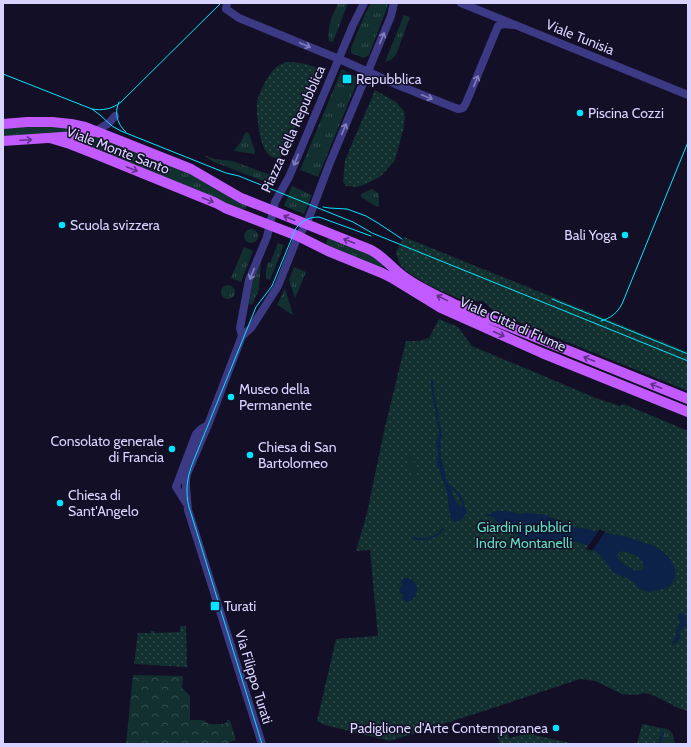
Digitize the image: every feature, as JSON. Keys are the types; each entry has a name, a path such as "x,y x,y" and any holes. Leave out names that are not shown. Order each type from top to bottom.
{"main road":[{"name":"Viale Monte Santo","path":"3,124 52,122 80,126 180,164"},
{"path":"3,141 84,135 96,131"},
{"name":"Viale Monte Santo","path":"50,138 70,144 240,214"},
{"name":"Piazza della Repubblica","path":"180,164 236,196 369,249 383,257 401,279"},
{"path":"240,214 249,209 249,204 246,200"},
{"path":"240,214 298,236 328,251 382,273 401,279"},
{"name":"Viale Città di Fiume","path":"401,279 456,305 688,399"},
{"name":"Viale Città di Fiume","path":"401,279 441,308 542,353 688,412"}],"street":[{"name":"Piazza della Repubblica","path":"242,336 240,328 249,280 267,237 272,211 276,200 289,177 364,3"},
{"path":"187,506 186,480 242,336 251,328 275,292 298,236 306,225 327,170 391,16 394,3"},
{"name":"Viale Tunisia","path":"462,3 688,95"},
{"name":"Piazza della Repubblica","path":"227,6 237,17 455,108 461,109 465,106 498,26 504,24 513,25"},
{"path":"96,131 109,123 114,116"},
{"name":"Via Filippo Turati","path":"208,425 196,434 176,487 191,510 200,538 200,549 262,744"}],"green space":[{"path":"338,3 348,3 333,42 329,41 330,21"},
{"path":"371,3 388,3 369,55 364,58 351,53 351,48"},
{"path":"404,15 410,17 396,55 391,60 385,62"},
{"path":"287,62 296,62 313,66 321,70 287,147 280,157 273,157 268,154 261,138 257,118 257,103 262,88 268,77 278,66"},
{"path":"342,69 358,78 358,80 318,177 300,170"},
{"path":"375,90 396,102 404,111 404,127 395,160 381,176 366,184 357,187 346,186 343,182 345,160"},
{"path":"39,125 78,129 78,133 3,137 3,128"},
{"path":"247,132 255,151 254,154 234,150"},
{"path":"99,135 187,171 247,206 242,210 74,142 73,140 93,138"},
{"path":"123,149 172,169 168,177 120,158"},
{"path":"203,155 215,159 232,161 271,175 268,183 214,162"},
{"path":"292,186 312,195 304,214 284,206"},
{"path":"372,189 379,194 379,206 377,207 361,197 361,194"},
{"path":"248,229 254,229 258,233 258,239 254,243 248,243 244,239 244,233"},
{"path":"330,237 368,252 385,264 382,269 329,248 326,242"},
{"path":"404,237 688,352 688,391 496,313 483,301 467,301 431,286 412,275 399,263 396,252"},
{"path":"278,243 284,245 270,280 266,279 268,262 270,263"},
{"path":"244,247 253,251 241,282 231,278"},
{"path":"261,261 259,289 252,305 249,304 253,282"},
{"path":"294,267 306,272 295,298 289,280"},
{"path":"225,285 231,285 235,289 235,295 231,299 225,299 221,295 221,289"},
{"path":"285,288 293,315 277,305"},
{"name":"Giardini pubblici Indro Montanelli","path":"439,319 458,327 472,346 596,398 620,406 624,404 688,431 688,711 645,693 636,695 622,694 595,681 580,679 390,741 325,725 317,721 336,639 378,636 370,550 356,551 367,513 384,431 406,341 419,341 429,338"},
{"path":"413,454 417,478 412,479 407,455"},
{"path":"180,626 186,626 187,667 134,664 138,633 151,633 151,631 155,631 155,633 180,632"},
{"path":"133,675 183,676 182,688 190,696 190,720 203,720 209,724 224,724 227,720 230,720 236,740 225,744 126,744"},
{"path":"642,724 661,728 656,744 637,744"},
{"path":"502,726 503,733 508,733 509,738 526,734 525,727 529,726 530,731 534,732 534,735 575,744 500,744 495,728"},
{"path":"661,728 668,729 673,734 675,744 656,744"}],"water":[{"path":"432,381 441,436 439,448 440,457 447,484 450,487 455,501 464,508 466,513 462,519 458,521 451,519 447,491 437,464 438,454 436,442 439,432 432,393"},
{"path":"495,511 508,511 518,514 541,514 570,526 627,537 654,546 669,557 675,569 675,578 670,586 649,592 639,588 629,579 614,573 601,556 586,545 569,541 554,546 545,545 540,542 535,544 525,543 511,528 497,522 491,516 487,516 485,514 490,514","holes":["623,551 638,557 642,562 643,569 636,571 618,559 618,554"]},
{"path":"407,578 416,584 417,591 415,594 416,596 407,602 402,599 403,595 399,590 402,585 402,580"},
{"path":"678,614 684,614 686,624 679,632 679,639 672,646 680,622"}],"pier":[{"path":"600,529 605,532 592,551 586,549"}],"waterway":[{"path":"432,381 438,417"},
{"path":"439,423 441,437"},
{"path":"440,443 440,459 447,484 458,493 466,513"},
{"path":"412,538 420,539 433,537 440,533 443,529"},
{"path":"659,744 663,733"}],"tram line":[{"path":"92,109 107,109 121,102 221,3"},
{"path":"3,74 92,109 112,126 121,131 353,222 372,233 688,361"},
{"path":"119,102 117,106 117,118 120,125 126,132"},
{"path":"601,321 613,315 622,304 688,142"},
{"path":"323,207 347,209 366,216 402,239"},
{"path":"262,744 189,507 187,496 189,473 256,307 272,286 296,228 307,220 319,217 371,236"},
{"path":"552,299 688,354"}],"place":[{"name":"Repubblica","path":"347,79"},
{"name":"Piscina Cozzi","path":"580,113"},
{"name":"Scuola svizzera","path":"62,225"},
{"name":"Bali Yoga","path":"625,235"},
{"name":"Museo della Permanente","path":"231,397"},
{"name":"Consolato generale di Francia","path":"172,449"},
{"name":"Chiesa di San Bartolomeo","path":"250,455"},
{"name":"Chiesa di Sant'Angelo","path":"60,503"},
{"name":"Turati","path":"215,606"},
{"name":"Padiglione d'Arte Contemporanea","path":"556,728"}]}
